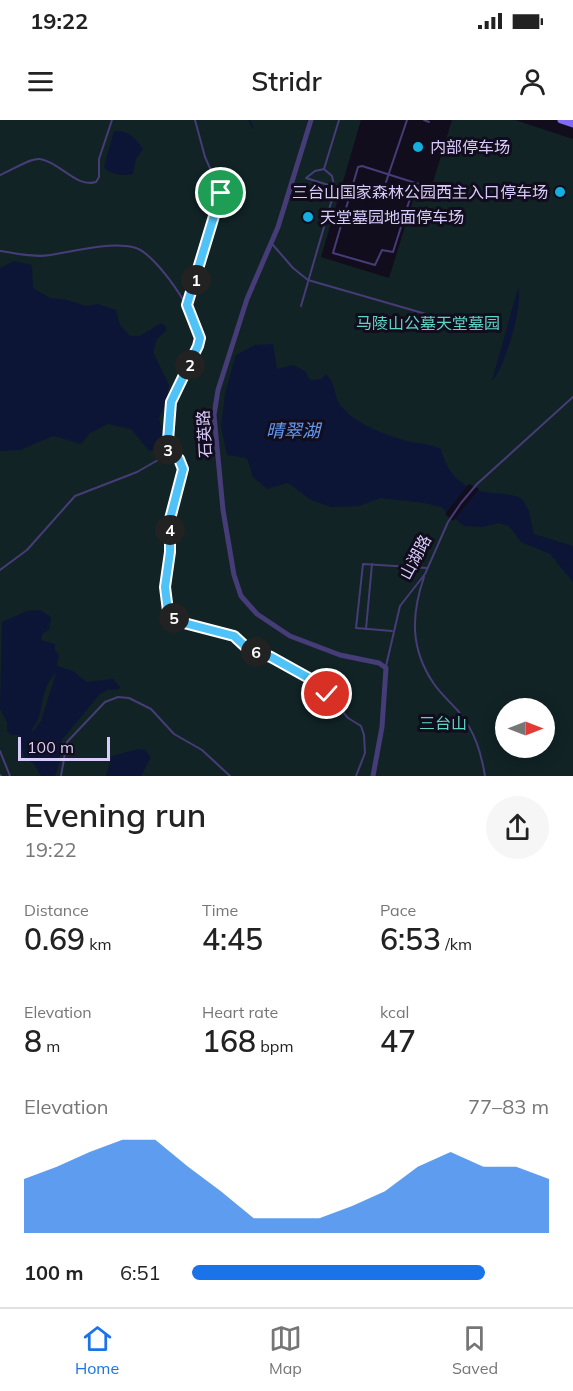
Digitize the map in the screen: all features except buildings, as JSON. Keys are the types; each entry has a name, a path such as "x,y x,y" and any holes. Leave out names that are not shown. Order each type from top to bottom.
{"main road":[{"path":"561,120 573,124"}],"street":[{"name":"石英路","path":"311,120 271,243 247,299 218,390 214,415 223,510 234,575 241,596 257,614 290,636 340,655 378,663 386,668"},
{"name":"山湖路","path":"373,776 382,727 386,668"}],"lane":[{"path":"0,175 38,159 53,164 81,182 96,182 99,177 99,159 112,120"},
{"path":"187,305 221,193 205,157 195,120"},
{"path":"324,169 339,120"},
{"path":"387,182 406,120"},
{"path":"424,120 429,122"},
{"path":"415,183 393,252 382,250 375,265 333,253 358,167 389,175 425,186"},
{"path":"301,306 335,187 332,176 324,169"},
{"path":"324,169 315,171 306,178 335,187"},
{"path":"271,243 298,273 308,280 485,332"},
{"path":"0,251 49,256 66,250 135,248 156,261 187,305 200,338 193,358 171,402 167,453 157,462 137,472 75,496 27,550 0,570"},
{"name":"山湖路","path":"386,668 400,606 425,574 448,522 477,484 573,397"},
{"path":"167,453 179,459 183,469 170,519 170,552 165,587 168,611 174,618 184,623 234,636 248,649 271,657 321,686 348,718 361,726 364,735 364,753 356,776"},
{"path":"393,631 356,628 363,564 427,568"},
{"path":"366,629 372,564"},
{"path":"425,574 415,604 414,634 421,657 434,684 474,736 481,753 485,776"},
{"path":"61,776 68,742 105,702 118,697 129,698 151,710 174,734 202,750 230,776"},
{"path":"0,751 10,776"}],"green space":[{"path":"0,120 361,120 321,257 389,278 416,191 429,195 452,120 515,120 573,139 573,776 0,776"}],"water":[{"path":"114,131 131,135 143,149 136,159 133,174 117,174 104,167"},
{"path":"14,261 32,265 33,288 50,298 68,300 86,306 98,304 116,310 120,325 130,336 140,336 161,323 166,327 166,331 157,339 153,352 169,385 166,403 159,418 163,435 161,448 149,451 131,429 108,424 90,433 81,444 53,436 20,450 0,451 0,268"},
{"path":"518,288 518,307 512,336 502,364 492,381"},
{"name":"晴翠湖","path":"273,344 277,369 293,365 305,371 310,380 321,379 326,374 332,383 339,404 361,423 405,441 441,449 451,472 468,487 485,492 508,494 522,499 529,511 534,534 573,546 573,582 550,554 521,542 509,526 499,523 483,527 464,526 441,507 424,503 381,498 359,506 331,507 311,500 288,483 267,489 253,477 247,458 227,455 221,426 225,393 236,355 255,345"},
{"path":"40,610 51,617 49,630 43,633 41,640 55,644 55,650 59,655 57,666 73,671 87,682 113,679 120,687 100,694 61,741 59,765 55,776 41,776 34,764 24,757 20,735 11,735 7,731 7,722 0,709 2,622 27,611","holes":["56,673 41,721 32,733 46,687"]},
{"path":"138,749 145,750 151,757 141,776 106,776 112,756"}],"pier":[{"path":"469,484 479,489 453,521 445,514"}],"waterway":[{"path":"249,120 253,128"}],"place":[{"name":"内部停车场","path":"418,147"},
{"name":"三台山国家森林公园西主入口停车场","path":"560,192"},
{"name":"天堂墓园地面停车场","path":"308,217"}],"route":[{"path":"221,193 212,215 192,296 187,305 200,338 193,358 171,402 169,414 170,439 167,453 179,459 183,464 183,469 174,495 170,519 170,552 165,587 168,611 174,618 184,623 226,632 234,636 248,649 271,657 296,673 316,682 327,694"}],"park label":[{"name":"马陵山公墓天堂墓园","path":"428,323"},
{"name":"三台山","path":"443,723"}]}
